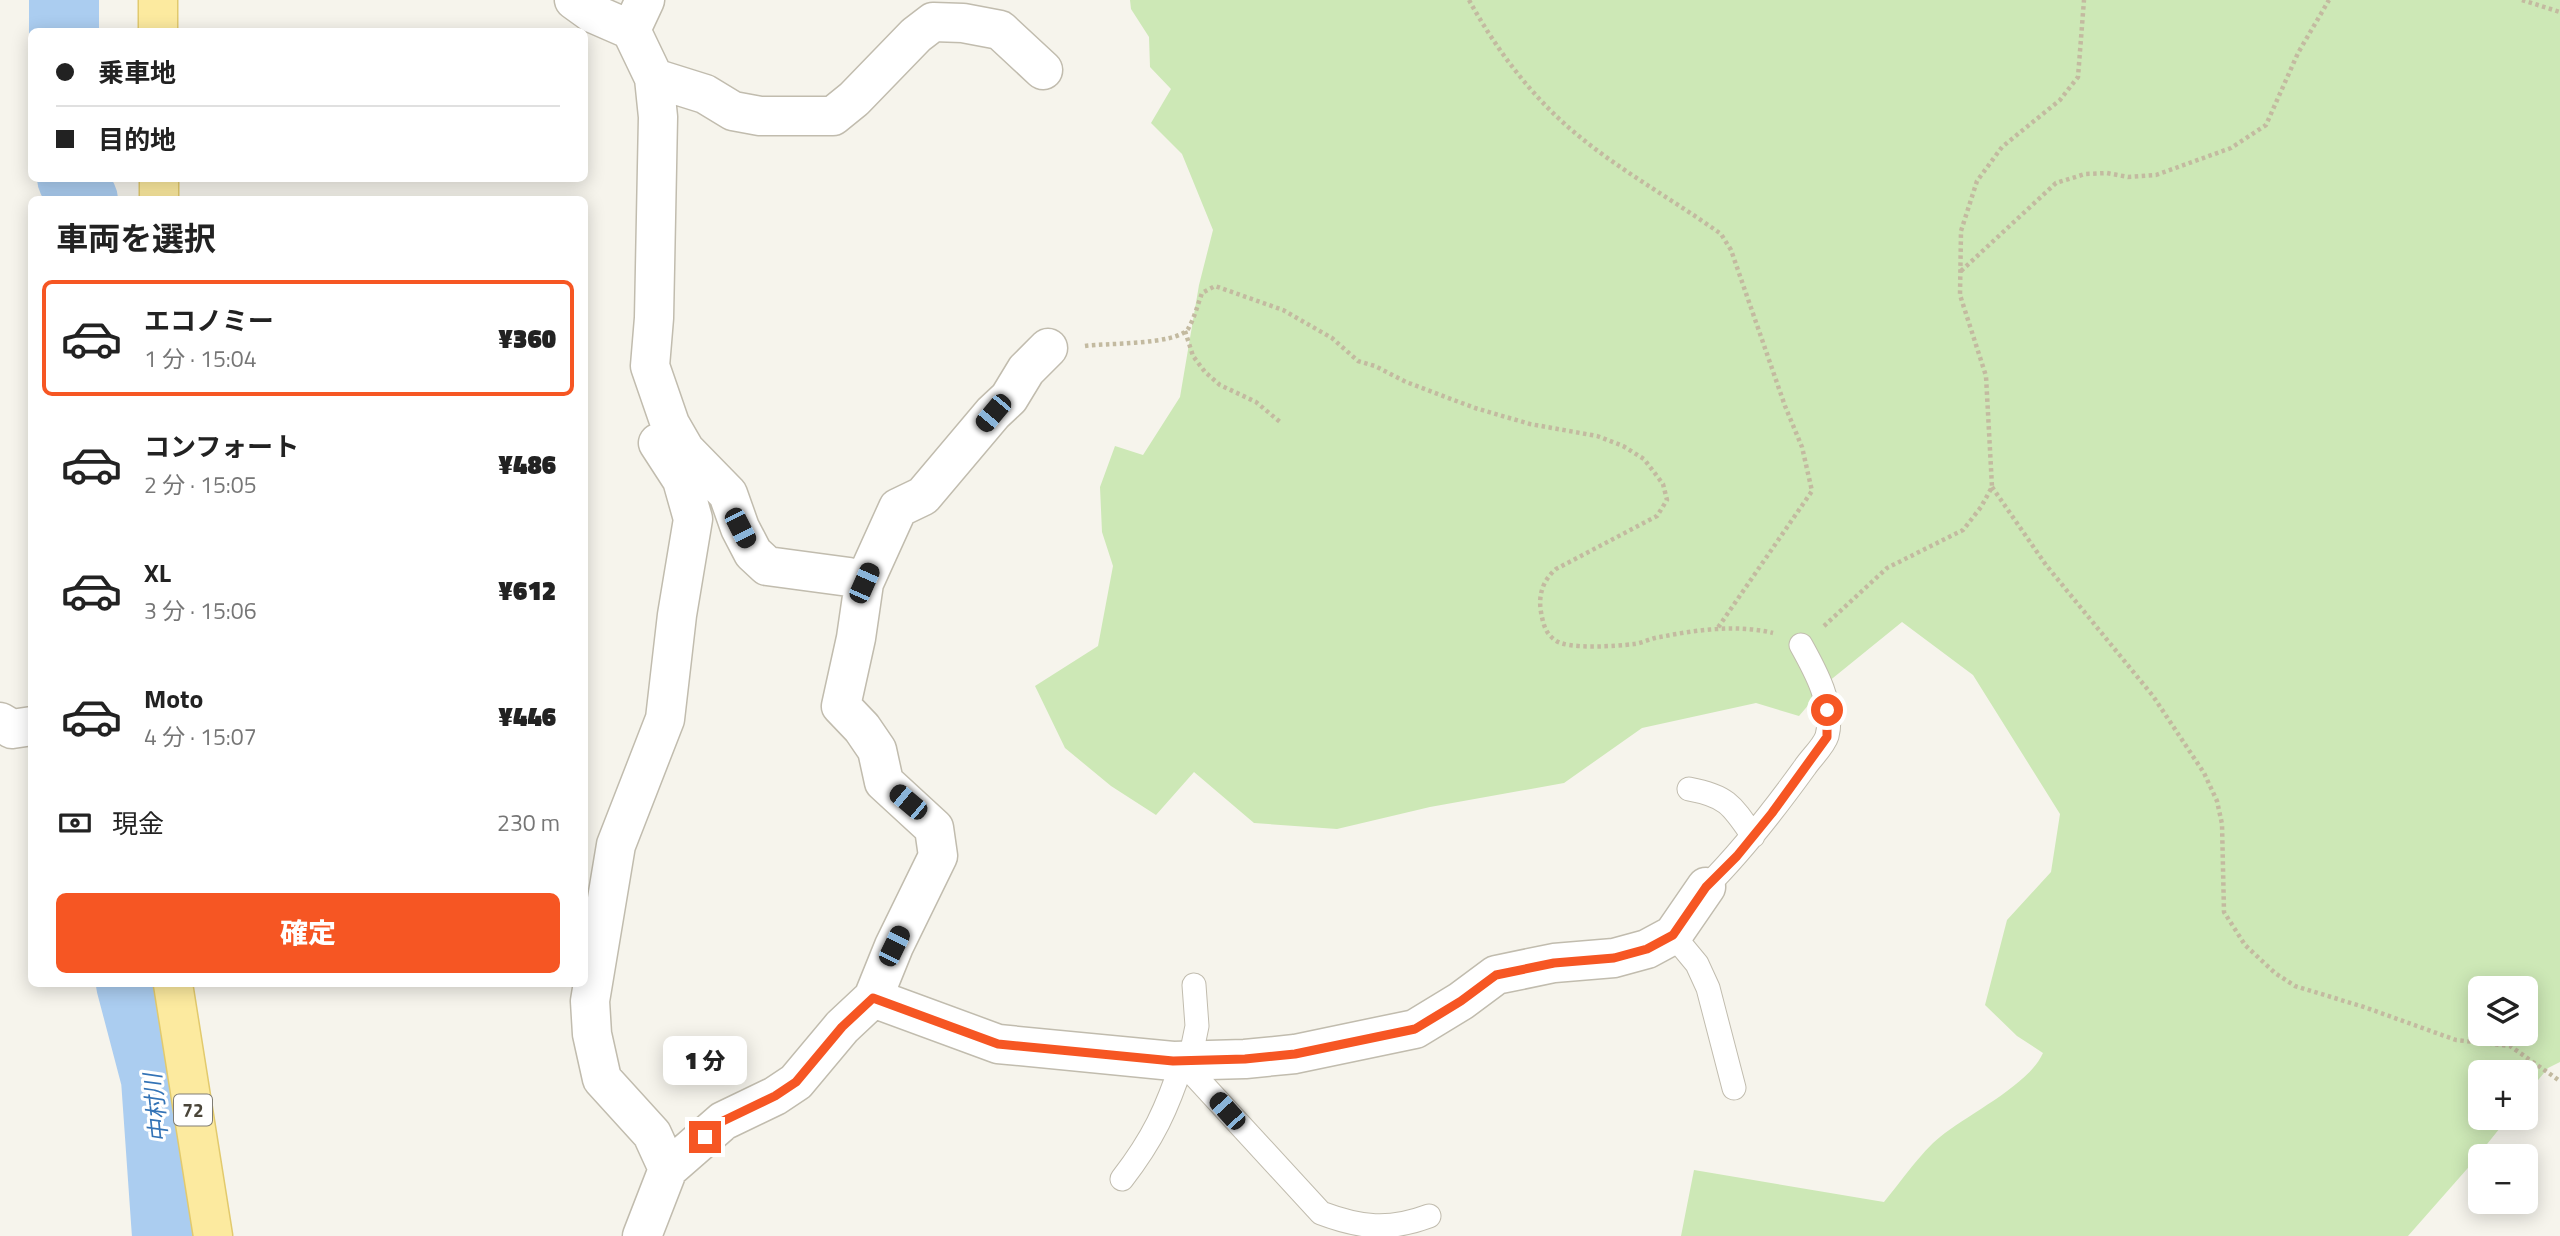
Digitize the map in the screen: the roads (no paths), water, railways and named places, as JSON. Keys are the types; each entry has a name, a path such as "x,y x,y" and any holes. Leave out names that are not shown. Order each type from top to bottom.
{"main road":[{"path":"158,0 158,28"},
{"name":"72","path":"173,987 213,1236"}],"street":[{"path":"574,0 592,13 638,15 654,78 658,117 654,318 647,406 658,444 682,481 693,519 677,615 665,719 616,845 590,1000 592,1034 602,1079 652,1134 668,1169"},
{"path":"654,78 705,93 733,111 760,116 833,116 854,99 916,35 933,22 963,23 1000,30 1043,70"},
{"path":"642,1236 668,1169 723,1121 775,1096 796,1082 842,1027 873,998 894,946 938,856 934,828 884,782 877,750 862,728 841,706 856,638 864,583 898,508 923,496 993,413 1009,398 1026,370 1048,348"},
{"path":"650,366 670,425 685,450 727,494 753,553 767,566 822,572 864,583"},
{"path":"0,722 12,729 28,727"},
{"path":"873,998 998,1044 1186,1060 1245,1059 1295,1054 1415,1029 1461,1001 1496,975 1554,963 1614,958 1647,949 1673,935 1706,887"}],"lane":[{"path":"1706,887 1753,836 1827,737 1827,710 1819,677 1801,645"},
{"path":"1689,789 1714,794 1734,807 1753,836"},
{"path":"1673,935 1697,964 1707,988 1734,1088"},
{"path":"1122,1179 1143,1153 1167,1108 1186,1060 1197,1026 1194,985"},
{"path":"1186,1060 1195,1076 1321,1213 1349,1223 1376,1226 1405,1225 1429,1216"}],"waterway":[{"name":"中村川","path":"64,0 64,28"},
{"name":"中村川","path":"74,182 81,196"},
{"name":"中村川","path":"132,987 156,1079 167,1236"}]}
